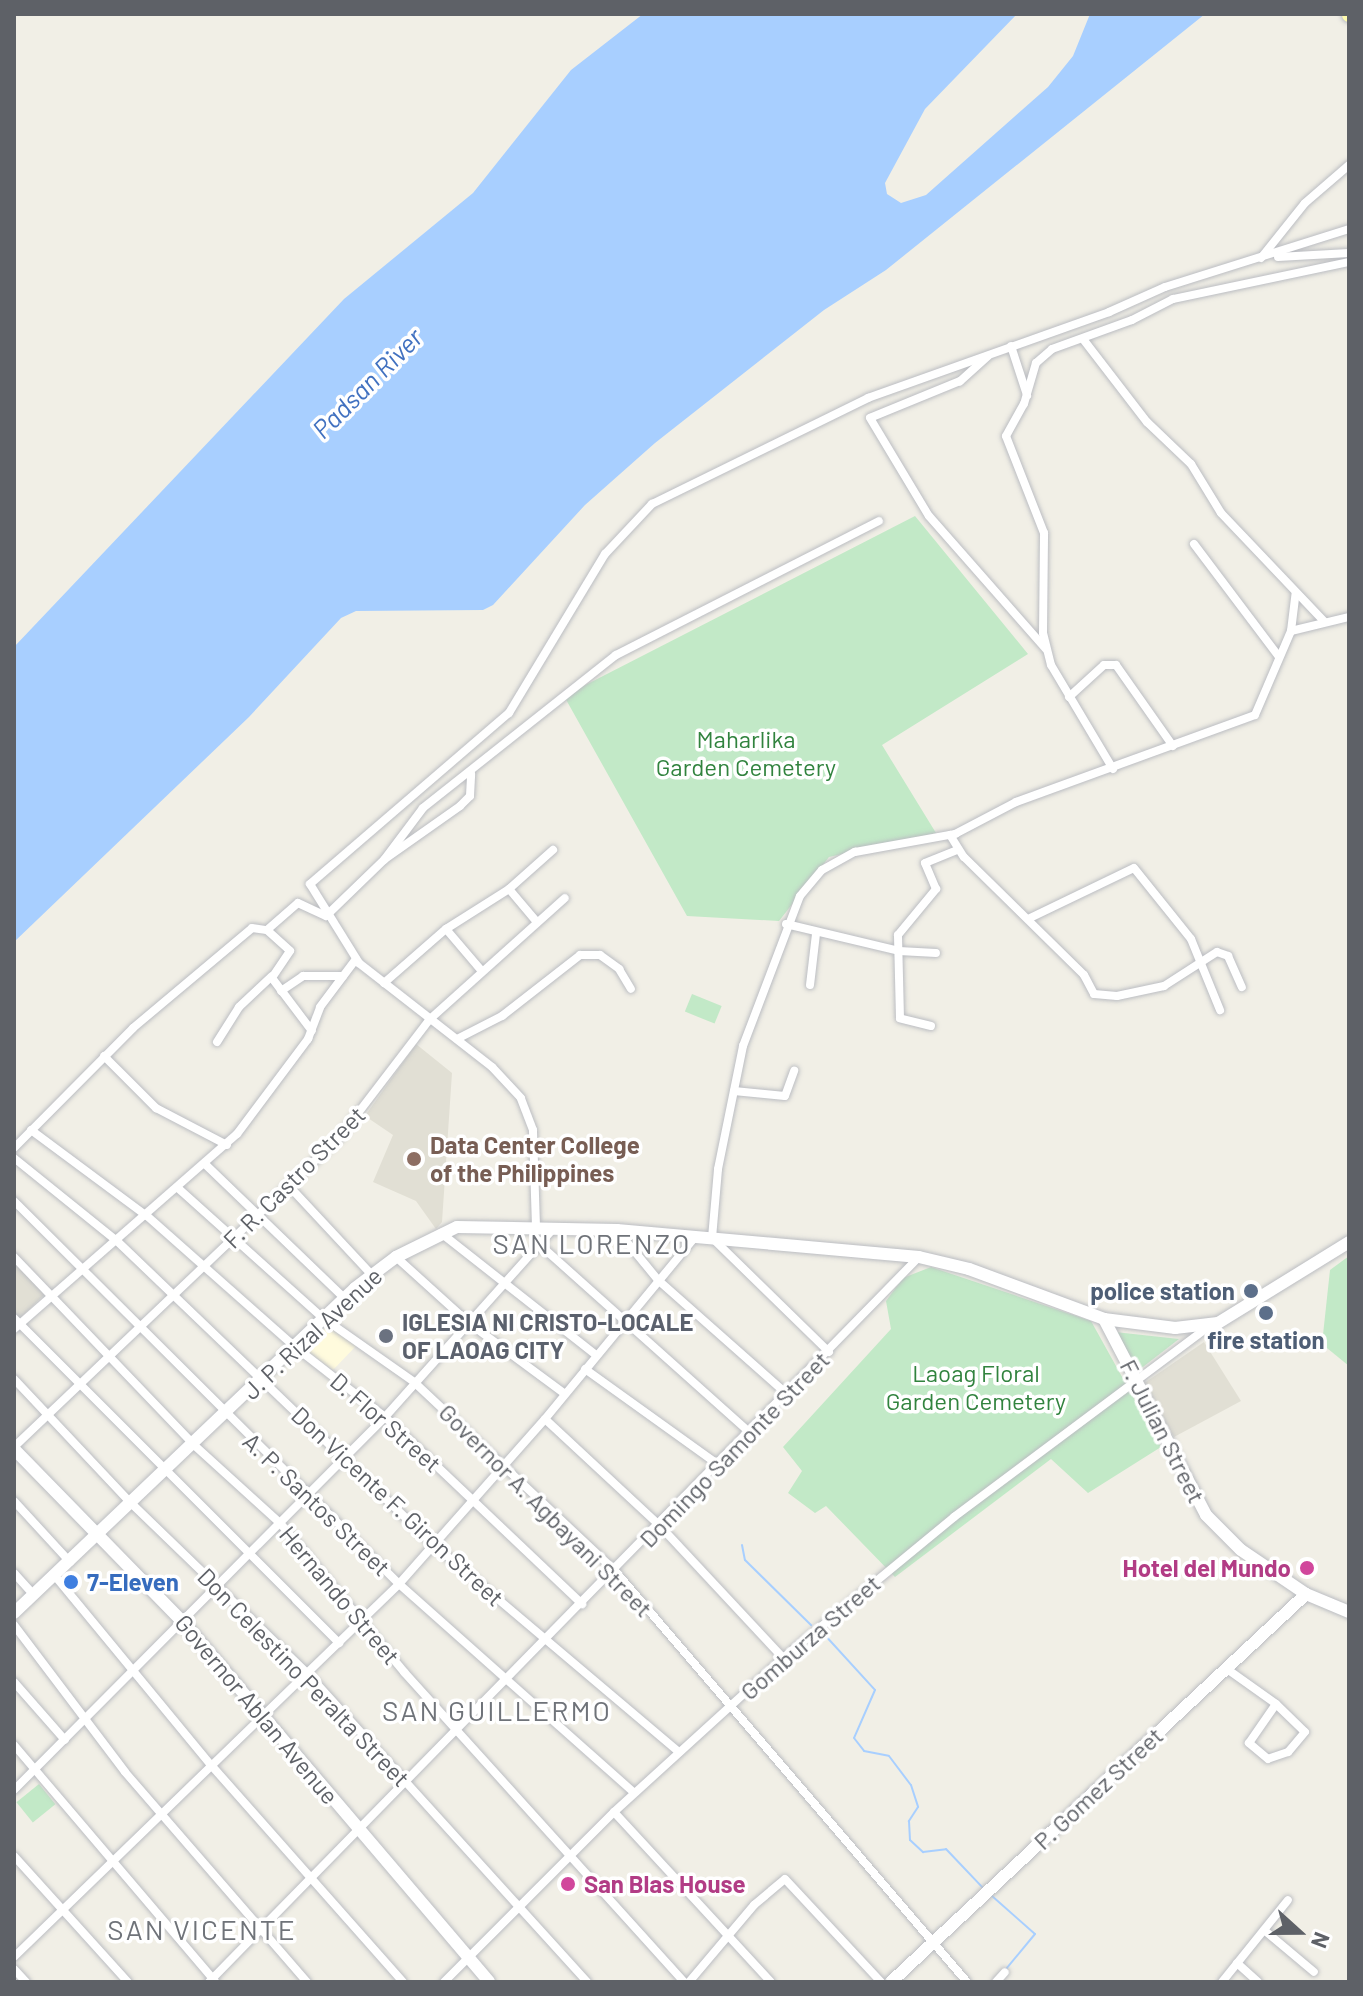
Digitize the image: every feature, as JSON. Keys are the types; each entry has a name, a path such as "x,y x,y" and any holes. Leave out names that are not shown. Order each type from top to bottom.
{"main road":[{"name":"J. P. Rizal Avenue","path":"14,1613 167,1471 344,1298 396,1257 440,1233 480,1224 617,1230 919,1257 983,1274 1104,1319 1207,1328"},
{"path":"1207,1328 1349,1242"},
{"name":"F. Julian Street","path":"1104,1319 1206,1515 1241,1550 1306,1594 1349,1612"},
{"name":"Governor Ablan Avenue","path":"14,1448 101,1533 183,1622 489,1982"},
{"name":"P. Gomez Street","path":"891,1982 1306,1594"}],"street":[{"path":"1261,258 1305,203 1349,165"},
{"path":"536,1227 533,1130 521,1098 457,1039 356,959 326,916 310,884 509,713 605,554 652,504 868,398 1165,287 1349,229"},
{"path":"1046,649 1044,533 1006,436 1027,396 1040,358 1173,299 1349,261 1344,254 1261,258"},
{"path":"1083,339 1147,422 1191,464 1221,513 1324,621"},
{"path":"1011,346 1027,396"},
{"path":"988,355 960,381 870,418 929,516 1046,649 1069,697 1113,769"},
{"path":"384,860 423,808 471,774 616,655 879,521"},
{"path":"1194,544 1279,657"},
{"path":"829,1352 712,1238 718,1169 743,1046 786,924 809,884 841,858 950,835 1016,802 1259,713 1291,631 1296,593"},
{"path":"1291,631 1349,617"},
{"path":"1069,697 1104,665 1116,665 1173,746"},
{"path":"326,916 384,860 460,806 470,796 471,774"},
{"path":"950,835 958,850 1030,918 1099,996 1164,986 1198,962 1224,953 1242,987"},
{"path":"384,983 446,929 509,889 553,850"},
{"path":"931,1026 900,1018 899,951 902,926 936,889 925,863 958,850"},
{"path":"1030,918 1134,868 1191,939 1220,1010"},
{"path":"509,889 536,921"},
{"name":"F. R. Castro Street","path":"14,1448 356,1118 430,1019 481,970 565,898"},
{"path":"14,1148 104,1056 248,930 267,930 298,903 326,916"},
{"path":"786,924 816,934 899,951 936,953"},
{"path":"446,929 481,970"},
{"path":"217,1042 239,1007 290,954 267,930"},
{"path":"810,985 816,934"},
{"path":"457,1039 502,1016 580,955 600,955 619,969 631,989"},
{"path":"339,1643 16,1324 86,1269 227,1145 312,1031 320,1007 356,959"},
{"path":"272,976 312,1031"},
{"path":"281,991 303,976 343,976"},
{"path":"104,1056 156,1108 227,1145"},
{"path":"734,1091 785,1096 794,1071"},
{"name":"D. Flor Street","path":"31,1130 147,1216 206,1264 294,1346 385,1417 582,1604"},
{"name":"Don Vicente F. Giron Street","path":"14,1158 117,1241 434,1545 679,1752"},
{"path":"206,1165 344,1298"},
{"path":"288,1185 371,1274"},
{"name":"Governor A. Agbayani Street","path":"179,1189 323,1318 414,1382 507,1464 615,1571 909,1911 930,1943 967,1982"},
{"name":"A. P. Santos Street","path":"14,1201 86,1269 225,1414 399,1584 634,1793"},
{"path":"14,1790 134,1673 385,1417 554,1228"},
{"path":"617,1230 658,1280 787,1394"},
{"path":"440,1233 502,1286 596,1355"},
{"path":"14,1957 159,1813 399,1584 507,1464 696,1236"},
{"path":"540,1245 749,1432"},
{"name":"Hernando Street","path":"14,1257 54,1294 194,1445 280,1523 456,1731 687,1982"},
{"path":"396,1257 469,1323 565,1394"},
{"name":"Domingo Samonte Street","path":"213,1981 358,1828 660,1526 919,1257"},
{"name":"Gomburza Street","path":"444,1982 614,1812 783,1658 954,1517 1207,1328"},
{"path":"585,1369 717,1464"},
{"name":"Don Celestino Peralta Street","path":"14,1379 132,1504 307,1673 587,1982"},
{"path":"545,1419 660,1526 783,1658"},
{"path":"14,1501 70,1562"},
{"path":"14,1573 34,1595"},
{"path":"55,1576 211,1765 403,1982"},
{"path":"14,1625 85,1721 159,1813 307,1982"},
{"path":"1227,1669 1276,1704 1305,1732 1288,1752 1268,1759 1249,1743 1276,1704"},
{"path":"14,1682 65,1740"},
{"path":"14,1745 109,1862 213,1981"},
{"path":"614,1812 771,1982"},
{"path":"14,1856 128,1982"},
{"path":"687,1982 778,1880 791,1880 881,1982"},
{"path":"1222,1982 1288,1900"},
{"path":"1264,1930 1314,1972"},
{"path":"1237,1963 1258,1982"},
{"path":"14,1969 26,1982"},
{"path":"996,1982 1005,1972"}],"shaded area":[{"name":"Data Center College of the Philippines","path":"416,1044 452,1073 442,1222 436,1229 416,1201 373,1182 393,1135 365,1116"},
{"path":"14,1259 48,1291 18,1320 14,1315"},
{"path":"327,1326 356,1346 333,1370 304,1349"},
{"path":"1204,1342 1241,1401 1174,1437 1143,1384"}],"green space":[{"name":"Maharlika Garden Cemetery","path":"915,516 1028,654 882,745 936,833 829,857 779,921 687,916 564,696"},
{"path":"692,994 722,1006 715,1024 685,1012"},
{"path":"1349,1256 1349,1366 1322,1344 1330,1270"},
{"name":"Laoag Floral Garden Cemetery","path":"931,1267 1091,1321 1161,1447 1088,1493 1051,1459 895,1577 826,1506 815,1513 788,1493 802,1471 783,1447 891,1329 886,1301 903,1278"},
{"path":"1115,1332 1179,1339 1139,1370"},
{"path":"39,1784 55,1804 33,1822 16,1802"}],"water":[{"name":"Padsan River","path":"643,14 1017,14 925,109 885,183 887,194 901,203 926,195 1048,87 1073,56 1090,14 1205,14 886,270 824,310 655,443 585,505 493,605 483,610 356,611 341,618 249,717 14,942 14,647 344,299 473,193 571,70"}],"waterway":[{"path":"742,1545 745,1560 811,1625"},
{"path":"823,1633 875,1690 854,1738 864,1751 889,1756 911,1785 918,1807 909,1821 910,1840 923,1852 946,1849 983,1888"},
{"path":"992,1896 1035,1934 1006,1969"}],"place":[{"name":"Data Center College of the Philippines","path":"414,1159"},
{"name":"police station","path":"1251,1291"},
{"name":"fire station","path":"1266,1313"},
{"name":"IGLESIA NI CRISTO-LOCALE OF LAOAG CITY","path":"386,1336"},
{"name":"Hotel del Mundo","path":"1307,1568"},
{"name":"7-Eleven","path":"71,1582"},
{"name":"San Blas House","path":"568,1884"}],"district":[{"name":"SAN LORENZO","path":"592,1243"},
{"name":"SAN GUILLERMO","path":"497,1710"},
{"name":"SAN VICENTE","path":"202,1929"}]}
